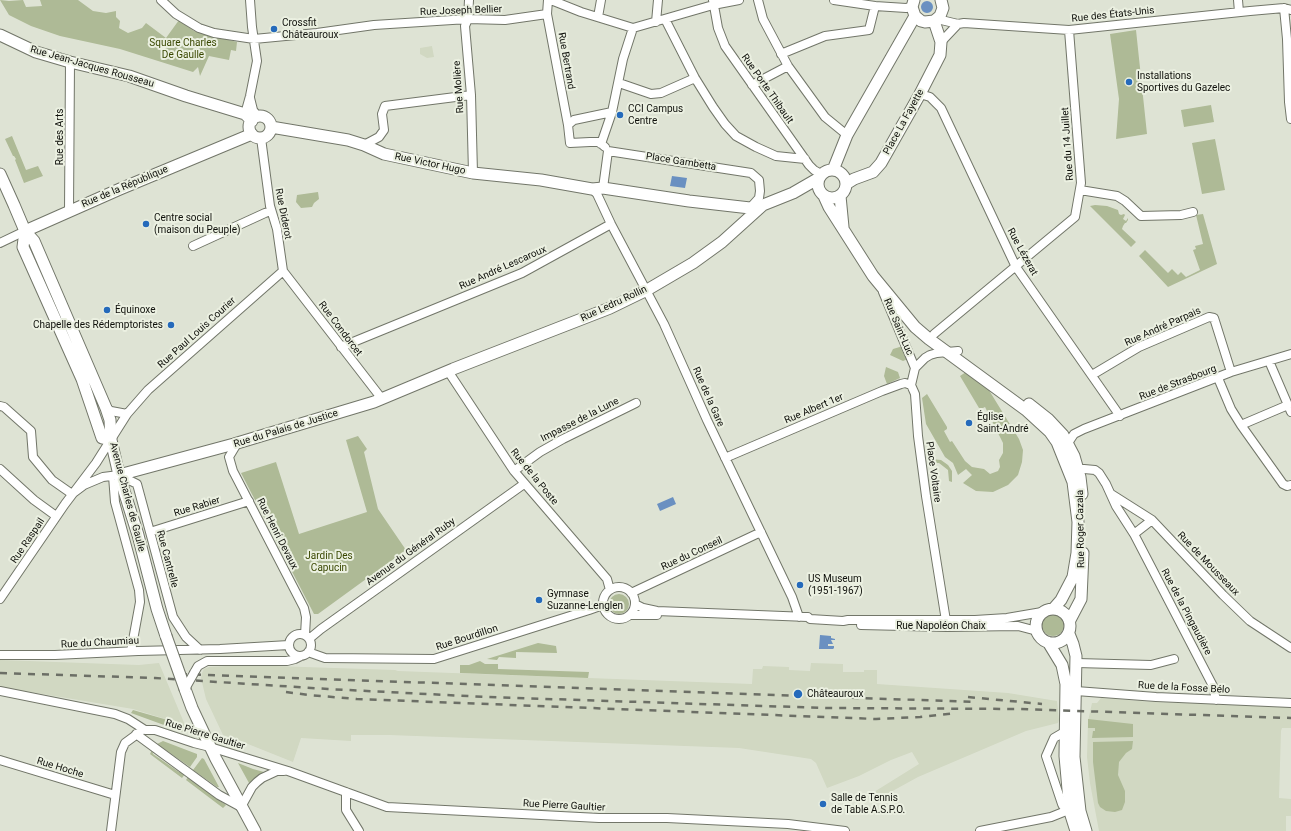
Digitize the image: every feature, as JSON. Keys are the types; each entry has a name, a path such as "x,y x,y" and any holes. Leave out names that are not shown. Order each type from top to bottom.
{"main road":[{"path":"914,8 921,21 926,22 935,20 942,12 943,8 941,0"},
{"path":"833,170 847,135 914,8"},
{"path":"935,20 941,42"},
{"name":"Rue Jean-Jacques Rousseau","path":"0,34 36,52 129,76 249,116"},
{"name":"Place La Fayette","path":"846,184 854,179 873,172 881,163 940,55 941,42"},
{"path":"249,116 267,119 271,127 267,136 256,136 250,127 249,116"},
{"name":"Rue Victor Hugo","path":"271,127 348,140 384,154 473,173 541,180 597,189"},
{"name":"Rue de la République","path":"25,231 69,211 256,136"},
{"path":"597,189 750,208 763,205 793,193 829,170 837,171 843,176 846,184 845,189 840,196 832,198 822,194 793,193"},
{"name":"Avenue Charles de Gaulle","path":"0,174 25,231 34,241 106,408 110,420 107,439"},
{"path":"820,176 817,182 822,194"},
{"name":"Rue Saint-Luc","path":"822,194 880,286 915,327 932,337"},
{"name":"Rue Saint-Luc","path":"840,196 843,229"},
{"name":"Rue Ledru Rollin","path":"448,371 610,308 647,290 693,263 722,242 763,205"},
{"name":"Avenue Charles de Gaulle","path":"25,231 23,247 107,439 116,476 138,535 157,609 166,636 185,689 210,747"},
{"name":"Rue Roger Cazala","path":"932,337 1048,419 1068,437 1074,456 1073,482 1078,522 1077,553 1073,577 1062,600 1054,608"},
{"name":"Rue Roger Cazala","path":"952,351 1026,410 1050,432 1074,471 1082,501 1082,568 1081,599 1070,620"},
{"name":"Rue du Palais de Justice","path":"116,476 234,444 348,410 382,399 448,371"},
{"path":"1054,608 1064,612 1070,620 1071,630 1065,639 1054,643 1044,640 1037,631 1037,621 1042,612 1054,608"},
{"path":"1069,634 1075,650 1077,663 1071,691 1066,731 1065,756 1070,808 1076,831"},
{"path":"1048,642 1062,666 1065,678 1071,691 1074,757 1080,811 1086,831"},
{"path":"210,747 255,831"}],"street":[{"name":"Rue Joseph Bellier","path":"161,0 176,14 199,28 214,33 254,39 317,33 374,25 468,19 505,20 547,14"},
{"path":"249,116 250,97 257,61 250,0"},
{"name":"Rue Molière","path":"469,0 468,19 465,26 471,95 473,173"},
{"path":"549,0 633,28 713,3 739,0"},
{"name":"Rue Bertrand","path":"549,0 547,14 570,143 590,142"},
{"path":"598,17 601,0"},
{"path":"656,22 658,0"},
{"path":"758,0 763,19 788,66 825,116 847,135"},
{"path":"834,0 875,6 914,8"},
{"path":"1238,0 1239,12"},
{"name":"Rue Porte Thibault","path":"713,3 718,28 725,46 804,159 820,176"},
{"path":"781,54 825,36 869,30 875,6"},
{"path":"1287,9 1289,102 1291,119"},
{"name":"Rue des États-Unis","path":"935,20 958,24 964,23 1070,30 1239,12 1287,9"},
{"path":"665,19 695,78 712,107 736,136 776,156 804,159"},
{"path":"941,42 958,24"},
{"path":"601,144 612,112 623,59 633,28"},
{"name":"Rue du 14 Juillet","path":"932,337 1075,217 1081,183 1070,30"},
{"name":"Rue des Arts","path":"69,211 70,62"},
{"path":"752,85 788,66"},
{"path":"619,83 651,94 661,93 695,78"},
{"name":"Rue Lézerat","path":"920,94 930,97 941,108 1016,267 1120,416"},
{"path":"364,145 379,137 384,130 382,114 385,106 471,95"},
{"path":"249,116 253,110 250,97"},
{"path":"568,125 574,120 612,112"},
{"path":"590,142 600,139 604,135"},
{"name":"Rue Diderot","path":"256,136 271,211 277,229 283,271"},
{"path":"590,142 601,144 608,151 597,189"},
{"name":"Place Gambetta","path":"608,151 751,173 759,180 760,191 759,198 750,208"},
{"name":"Rue de la Gare","path":"597,189 612,224 647,290 725,458 792,597 799,617"},
{"path":"1080,190 1117,196 1125,201 1141,216 1181,215 1193,212"},
{"path":"193,246 265,212 271,211"},
{"name":"Rue André Lescaroux","path":"341,347 533,268 612,224"},
{"name":"Rue de la République","path":"0,243 25,231"},
{"name":"Rue Condorcet","path":"283,271 382,399"},
{"name":"Rue Paul Louis Courier","path":"107,439 148,390 283,271"},
{"name":"Rue Saint-Luc","path":"880,286 915,368"},
{"name":"Rue André Parpais","path":"1092,375 1139,347 1209,317 1214,318 1231,372"},
{"path":"915,368 930,355 952,351"},
{"name":"Rue de Strasbourg","path":"1068,437 1084,429 1231,372 1291,354"},
{"path":"1241,425 1290,408 1269,361"},
{"name":"Place Voltaire","path":"915,368 911,385 915,394 918,436 925,490 946,624"},
{"name":"Rue de la Poste","path":"448,371 514,471 607,579 610,590"},
{"path":"1218,378 1241,425 1283,484 1287,486 1291,485"},
{"name":"Rue Albert 1er","path":"725,458 882,391 905,383 911,385"},
{"name":"Impasse de la Lune","path":"514,471 540,452 563,438 636,403"},
{"path":"0,406 4,407 31,431 33,457 52,480 72,494"},
{"path":"106,408 111,411 127,414"},
{"path":"1050,432 1068,437"},
{"name":"Rue Raspail","path":"1,597 56,516 96,463 107,439"},
{"name":"Rue Henri Devaux","path":"234,444 235,447 229,457 233,471 304,608 307,637"},
{"name":"Rue de la Pingaudière","path":"1074,471 1091,468 1099,473 1116,506 1134,534 1213,686 1216,700"},
{"path":"0,469 34,500 56,516"},
{"path":"116,476 116,502 139,590 140,602 131,651"},
{"name":"Rue Raspail","path":"72,494 84,485 95,480 103,477 116,476"},
{"name":"Rue Cantrelle","path":"116,476 137,484 173,617 186,637 200,650"},
{"name":"Avenue du Général Ruby","path":"307,637 321,629 524,484"},
{"name":"Rue de Mousseaux","path":"1111,494 1152,520 1223,595 1250,621 1291,648"},
{"name":"Rue Rabier","path":"150,532 249,501"},
{"path":"1134,534 1152,520"},
{"name":"Rue du Conseil","path":"632,593 760,532"},
{"path":"630,615 635,604 632,593 618,587 610,590 605,596 603,605 607,613 614,618 623,619 630,615 803,621 808,621 810,619"},
{"path":"635,604 654,611 808,617 810,619 845,621"},
{"name":"Rue Bourdillon","path":"185,689 198,666 207,661 287,660 294,659 304,654 325,658 434,659 603,605"},
{"name":"Rue Napoléon Chaix","path":"845,621 848,624 946,624 1007,618 1042,612"},
{"name":"Rue Napoléon Chaix","path":"845,621 871,620 946,624 964,627 1018,626 1037,631"},
{"path":"301,634 307,637 311,646 304,654 293,653 289,645 294,636 301,634"},
{"path":"200,650 289,645"},
{"name":"Rue du Chaumiau","path":"0,655 54,655 131,651 200,650"},
{"path":"1077,663 1151,665 1174,659"},
{"name":"Rue Pierre Gaultier","path":"0,691 115,714 128,719 144,730 155,730 288,771 387,808 599,818 667,818 788,824 845,831"},
{"name":"Rue de la Fosse Bélo","path":"1071,691 1156,698 1291,703"},
{"path":"112,831 121,752 125,743 136,734 144,730"},
{"path":"1066,731 1054,738 1046,756 1063,806 1070,808"},
{"path":"136,734 219,795 241,807 252,787 262,778 277,772 288,771"},
{"name":"Rue Hoche","path":"0,760 115,795"},
{"path":"346,792 346,810 359,831"},
{"path":"981,831 1051,817 1070,808"},
{"path":"781,831 788,824"}],"shaded area":[{"path":"432,46 434,57 427,58 420,54 420,48"},
{"path":"0,660 139,665 159,663 185,725 133,709 0,687"},
{"path":"811,663 843,664 843,672 864,672 864,670 877,670 877,684 1008,693 1057,701 1059,720 1058,723 1026,731 918,777 878,799 874,792 919,764 912,752 891,760 859,776 827,788 816,763 811,759 739,748 389,735 351,735 351,741 301,738 293,762 223,735 206,699 201,678 204,669 209,667 244,665 752,684 753,669 762,669 763,666 789,667 789,670 810,671"},
{"path":"1101,698 1153,702 1291,706 1291,728 1282,728 1281,731 1279,798 1291,799 1291,816 1286,816 1286,831 1099,831 1090,783 1087,757 1088,721 1092,703 1097,703"}],"green space":[{"name":"Square Charles De Gaulle","path":"0,0 23,0 26,7 42,6 40,0 78,0 93,11 106,13 116,11 116,17 120,21 119,28 128,33 142,28 146,23 166,38 179,20 194,31 237,42 236,51 231,50 229,60 209,56 200,76 198,67 193,72 120,49 60,36 31,26 9,15"},
{"name":"Installations Sportives du Gazelec","path":"1136,30 1147,134 1116,139 1119,99 1110,34"},
{"path":"1211,105 1214,122 1184,127 1181,110"},
{"path":"12,136 26,170 38,166 43,176 24,183 15,160 16,159 5,139"},
{"path":"1215,139 1225,190 1202,194 1192,143"},
{"path":"318,192 319,199 312,207 301,208 296,202 297,195"},
{"path":"1090,206 1107,206 1118,210 1119,214 1125,215 1123,219 1126,221 1128,218 1122,229 1136,242 1131,247"},
{"path":"1203,214 1217,264 1168,287 1139,256 1145,250 1168,273 1172,269 1178,275 1181,272 1186,277 1200,270 1193,250 1196,249 1195,246 1203,244 1196,215"},
{"path":"903,346 908,359 903,361 890,355 893,349"},
{"path":"886,367 898,372 900,378 887,384 884,376"},
{"path":"966,372 987,387 1019,439 1023,450 1022,462 1018,475 1008,485 993,492 976,491 963,483 972,475 966,469 958,475 953,463 945,457 926,424 922,398 927,394 947,427 944,431 950,442 952,441 965,461 972,467 984,469 990,474 998,471 1000,467 999,460 1003,453 1003,443 985,407 981,409 979,408 960,376"},
{"name":"Jardin Des Capucin","path":"358,436 367,449 364,452 378,509 406,550 318,614 314,614 241,473 276,462 299,534 367,512 346,440"},
{"path":"931,459 941,460 948,465 952,471 952,482 949,481 948,470 939,463 931,463"},
{"path":"619,594 626,597 629,604 626,611 619,614 612,611 609,604 612,597"},
{"path":"1053,614 1061,617 1064,625 1061,633 1053,636 1045,633 1042,625 1045,617"},
{"path":"538,643 556,646 557,653 516,652 516,658 499,657 497,660 487,659"},
{"path":"480,661 485,664 498,664 498,669 589,672 588,678 460,673 460,665 469,665"},
{"path":"133,710 185,725 188,730 186,733 131,713"},
{"path":"1088,719 1133,724 1133,737 1092,738 1095,728 1088,728"},
{"path":"163,741 197,754 197,757 190,767 157,744"},
{"path":"1133,741 1132,749 1126,753 1119,762 1118,775 1125,791 1125,802 1122,810 1115,812 1106,811 1100,807 1098,803 1093,762 1093,742"},
{"path":"152,750 153,754 179,772 185,774 182,778 150,754"},
{"path":"202,758 204,759 219,787 193,770"},
{"path":"238,763 253,769 264,772 249,783"},
{"path":"188,777 226,805 223,808 186,780"}],"water":[{"path":"925,1 929,1 933,7 929,13 925,13 921,9 921,5"},
{"path":"672,176 687,178 685,188 670,186"},
{"path":"673,497 676,504 660,511 657,504"},
{"path":"820,635 831,636 831,638 835,639 831,640 833,644 828,644 828,646 834,646 833,649 819,649"}],"railway":[{"path":"0,673 155,678 486,697 826,708 1019,709 1291,718"},
{"path":"180,674 975,702"},
{"path":"286,692 357,699 876,719 920,717 957,713"},
{"path":"968,697 1042,704"}],"place":[{"name":"Crossfit Châteauroux","path":"274,29"},
{"name":"Installations Sportives du Gazelec","path":"1129,82"},
{"name":"CCI Campus Centre","path":"620,115"},
{"name":"Centre social (maison du Peuple)","path":"146,224"},
{"name":"Équinoxe","path":"107,310"},
{"name":"Chapelle des Rédemptoristes","path":"171,325"},
{"name":"Église Saint-André","path":"969,423"},
{"name":"US Museum (1951-1967)","path":"800,585"},
{"name":"Gymnase Suzanne-Lenglen","path":"539,600"},
{"name":"Châteauroux","path":"798,694"},
{"name":"Salle de Tennis de Table A.S.P.O.","path":"823,804"}]}
